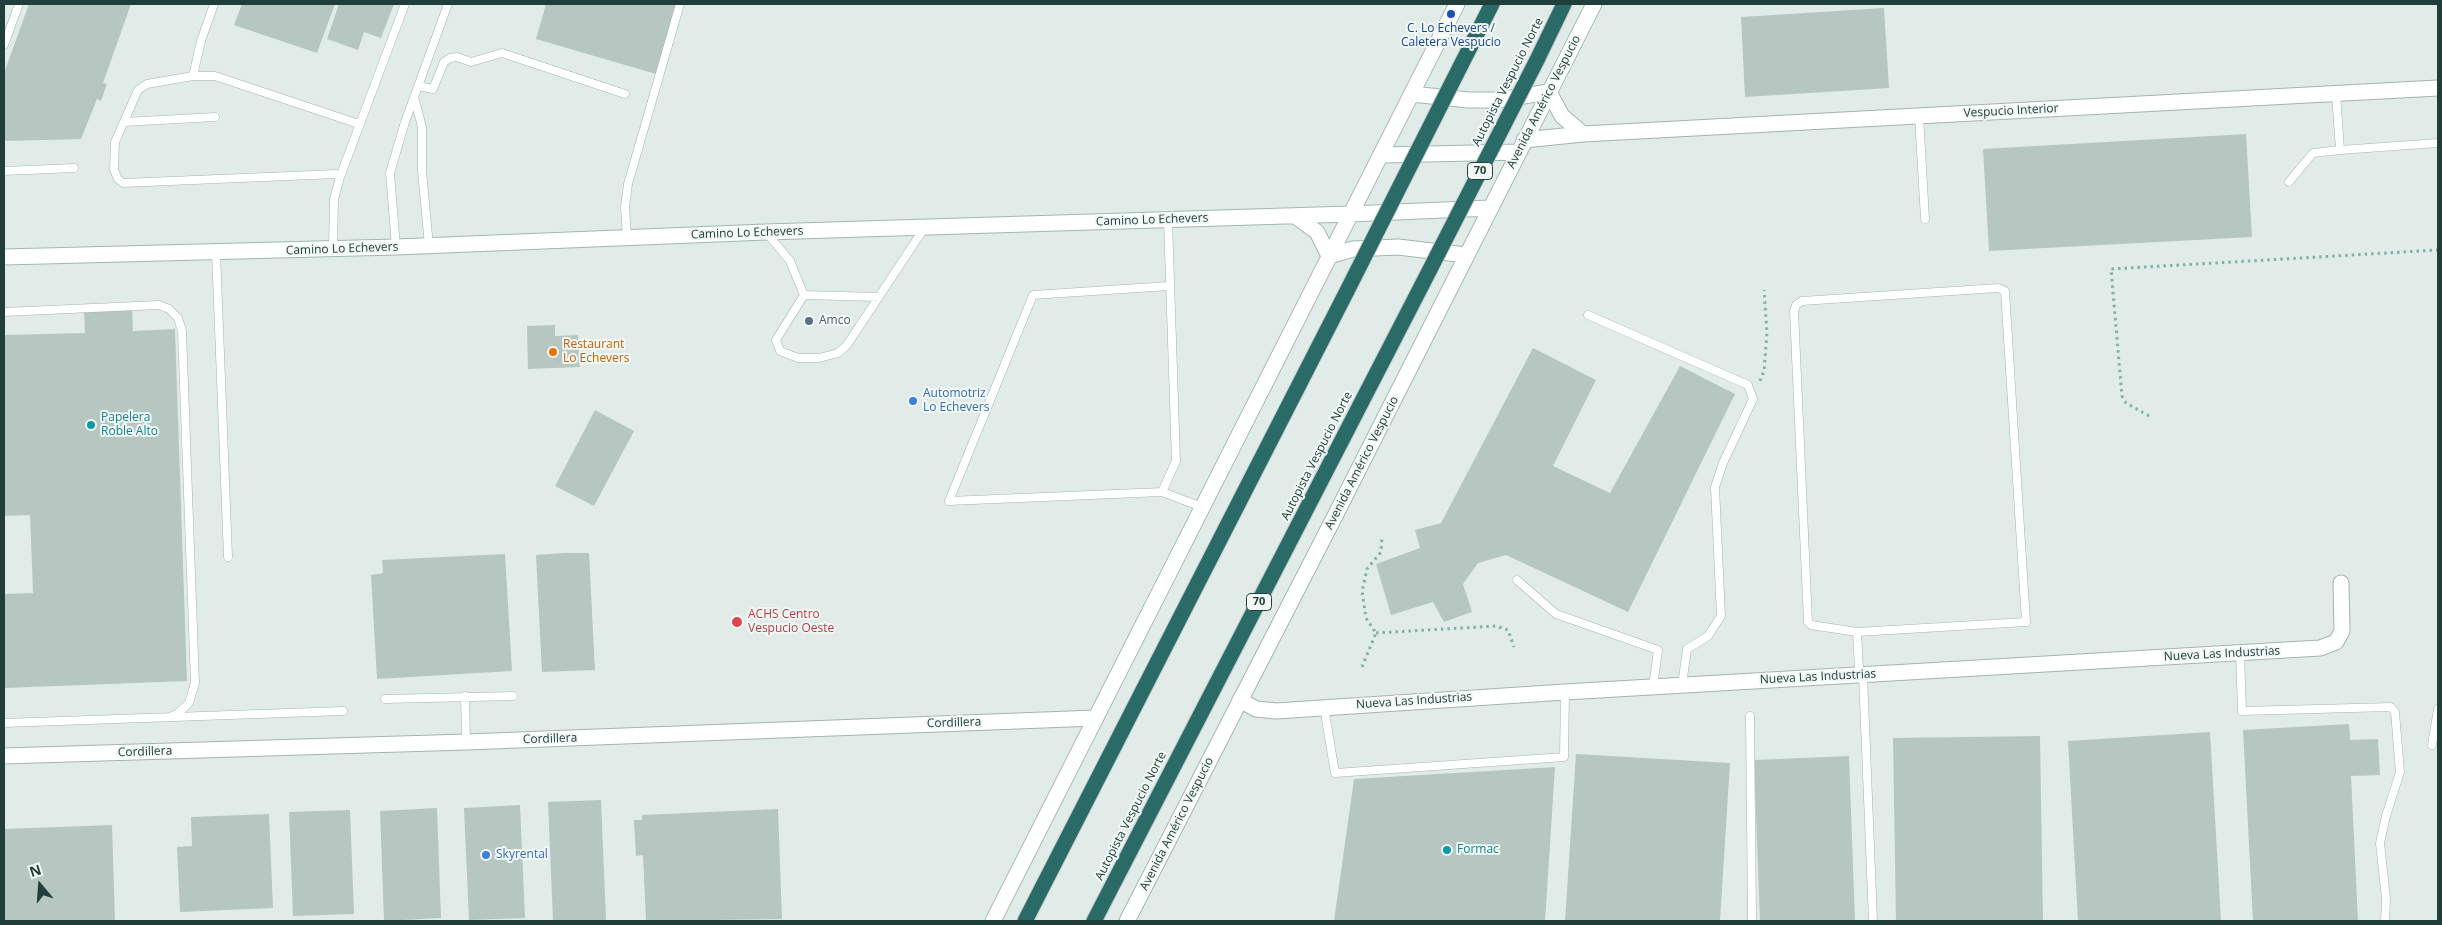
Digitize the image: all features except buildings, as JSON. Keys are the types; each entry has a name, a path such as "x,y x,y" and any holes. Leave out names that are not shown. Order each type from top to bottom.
{"highway":[{"path":"1025,921 1492,4"},
{"name":"Autopista Vespucio Norte","path":"1094,921 1423,283 1564,4"}],"main road":[{"path":"993,921 1457,4"},
{"name":"Avenida Américo Vespucio","path":"1127,921 1594,4"},
{"name":"Vespucio Interior","path":"1521,146 1583,134 2438,88"},
{"path":"1412,94 1468,100 1498,100 1550,92 1562,116 1583,134"},
{"path":"1382,155 1521,146"},
{"name":"Camino Lo Echevers","path":"4,257 429,246 766,232 1295,216 1490,208"},
{"path":"1295,216 1317,232 1329,256"},
{"path":"1329,256 1353,249 1398,247 1466,255"},
{"name":"Nueva Las Industrias","path":"1240,700 1256,709 1266,711 2320,648 2331,646 2342,631 2341,583"},
{"name":"Cordillera","path":"4,756 466,742 1096,718"}],"lane":[{"path":"4,46 19,4"},
{"path":"193,76 201,41 214,4"},
{"path":"333,249 334,200 340,177 405,4"},
{"path":"396,247 390,173 414,97 448,4"},
{"path":"627,237 625,207 628,184 680,4"},
{"path":"418,86 433,89 444,62 450,58 457,57 471,62 502,53 625,94"},
{"path":"340,177 336,174 123,182 118,179 114,170 113,158 115,142 138,90 147,84 193,76 215,76 359,124"},
{"path":"2336,94 2340,150"},
{"path":"414,97 422,127 422,171 429,246"},
{"path":"1919,116 1925,219"},
{"path":"124,122 215,117"},
{"path":"2289,182 2313,153 2438,142"},
{"path":"4,171 74,168"},
{"path":"1162,492 1176,461 1168,220"},
{"path":"804,295 776,340 780,351 798,358 819,358 838,353 847,345 926,227"},
{"path":"766,232 790,261 804,295"},
{"path":"216,252 228,558"},
{"path":"1169,286 1033,296 949,501 1162,492 1202,507"},
{"path":"1998,288 2005,291 2026,622 1857,632 1816,627 1808,622 1794,311 1796,305 1802,301 1998,288"},
{"path":"804,295 878,298"},
{"path":"4,312 158,305 174,312 181,324 195,683 189,703 177,714 170,717"},
{"path":"1588,315 1748,385 1753,399 1723,463 1715,486 1721,616 1708,636 1687,649 1682,685"},
{"path":"1517,580 1556,614 1658,650 1654,687"},
{"path":"1857,632 1859,669 1863,675 1873,921"},
{"path":"2240,653 2242,711 2391,706 2395,712 2400,772 2386,816 2380,843 2386,899 2385,921"},
{"path":"1324,708 1335,773 1564,757 1565,692"},
{"path":"465,696 466,742"},
{"path":"385,699 513,696"},
{"path":"2432,746 2438,709"},
{"path":"4,723 343,711"},
{"path":"1750,716 1752,921"}],"path":[{"path":"2149,416 2126,402 2122,396 2111,269 2438,250"},
{"path":"1753,399 1764,371 1767,333 1764,290"},
{"path":"1376,633 1366,618 1362,591 1367,569 1381,552 1382,538"},
{"path":"1376,633 1496,626 1508,630 1514,647"},
{"path":"1362,667 1376,633"}],"place":[{"name":"C. Lo Echevers / Caletera Vespucio","path":"1451,14"},
{"name":"Amco","path":"809,321"},
{"name":"Restaurant Lo Echevers","path":"553,352"},
{"name":"Automotriz Lo Echevers","path":"913,401"},
{"name":"Papelera Roble Alto","path":"91,425"},
{"name":"ACHS Centro Vespucio Oeste","path":"737,622"},
{"name":"Formac","path":"1447,850"},
{"name":"Skyrental","path":"486,855"}]}
